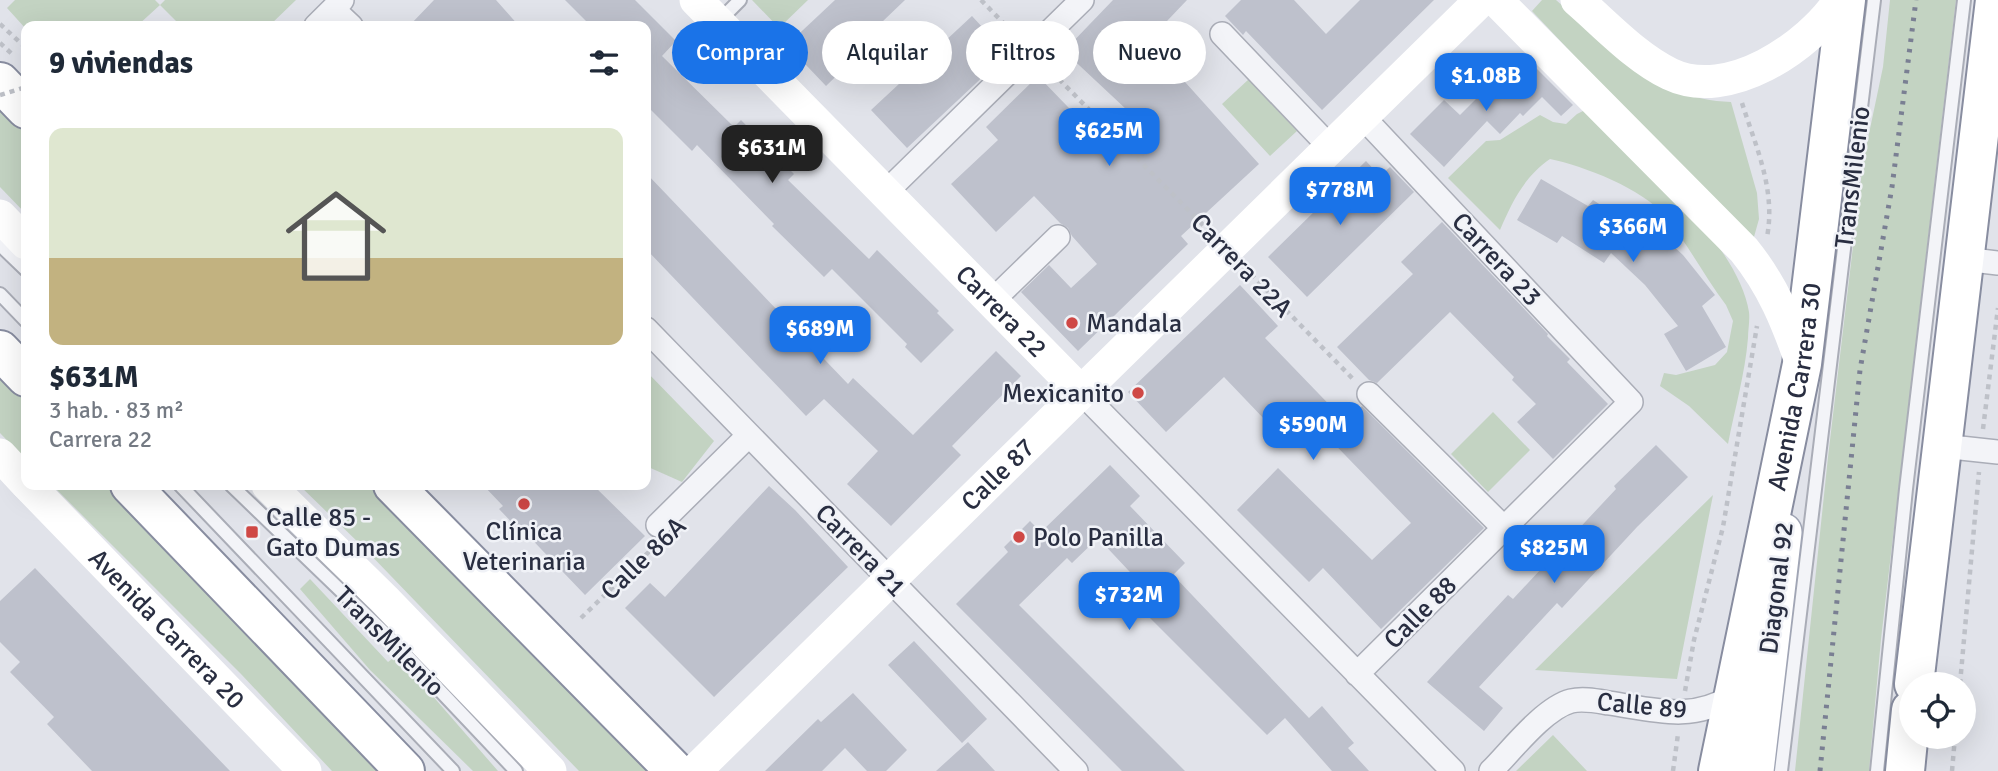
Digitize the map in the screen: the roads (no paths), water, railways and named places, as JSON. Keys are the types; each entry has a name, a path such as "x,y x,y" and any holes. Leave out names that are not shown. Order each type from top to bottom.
{"highway":[{"name":"Avenida Carrera 30","path":"1718,771 1802,364 1846,0"},
{"path":"1915,672 1942,446 1981,261 1995,0"},
{"path":"0,82 21,104"},
{"path":"0,350 21,372"},
{"path":"135,490 405,771"},
{"path":"398,490 675,771"},
{"path":"1905,771 1907,749"}],"main road":[{"name":"Calle 87","path":"695,771 1480,0"},
{"path":"1496,0 1744,250 1769,284 1786,315 1802,364"},
{"path":"1577,0 1650,62 1680,77 1708,81 1736,77 1771,62 1811,34 1840,0"},
{"name":"Carrera 22","path":"718,7 886,193 1081,392"},
{"path":"0,216 21,238"},
{"name":"Diagonal 92","path":"1755,771 1802,364"},
{"name":"Avenida Carrera 20","path":"0,455 21,478"},
{"name":"Avenida Carrera 20","path":"33,490 305,771"},
{"path":"273,490 384,599 550,771"}],"street":[{"path":"886,193 1082,0"},
{"path":"321,21 338,4 348,21"},
{"path":"1222,34 1330,147"},
{"name":"Carrera 23","path":"1362,116 1631,402"},
{"path":"992,301 1058,237"},
{"name":"Carrera 21","path":"651,334 1076,771"},
{"name":"Carrera 22","path":"1081,392 1453,771"},
{"path":"1368,394 1504,528"},
{"name":"Calle 88","path":"1357,674 1631,402"},
{"name":"Calle 86A","path":"657,535 749,435"},
{"path":"1942,446 1989,451"},
{"name":"Calle 89","path":"1491,771 1557,707 1572,701 1590,699 1682,712 1709,709 1733,695"}],"lane":[{"name":"TransMilenio","path":"1781,771 1874,0"},
{"path":"1877,771 1906,489 1964,0"},
{"path":"0,244 21,266"},
{"path":"0,294 21,316"},
{"name":"TransMilenio","path":"185,490 453,771"},
{"name":"TransMilenio","path":"236,490 395,643 516,771"}],"railway":[{"path":"1820,771 1860,370 1892,187 1916,0"}],"place":[{"name":"Mandala","path":"1072,323"},
{"name":"Mexicanito","path":"1138,393"},
{"name":"Clínica Veterinaria","path":"524,504"},
{"name":"Calle 85 - Gato Dumas","path":"252,532"},
{"name":"Polo Panilla","path":"1019,537"}]}
